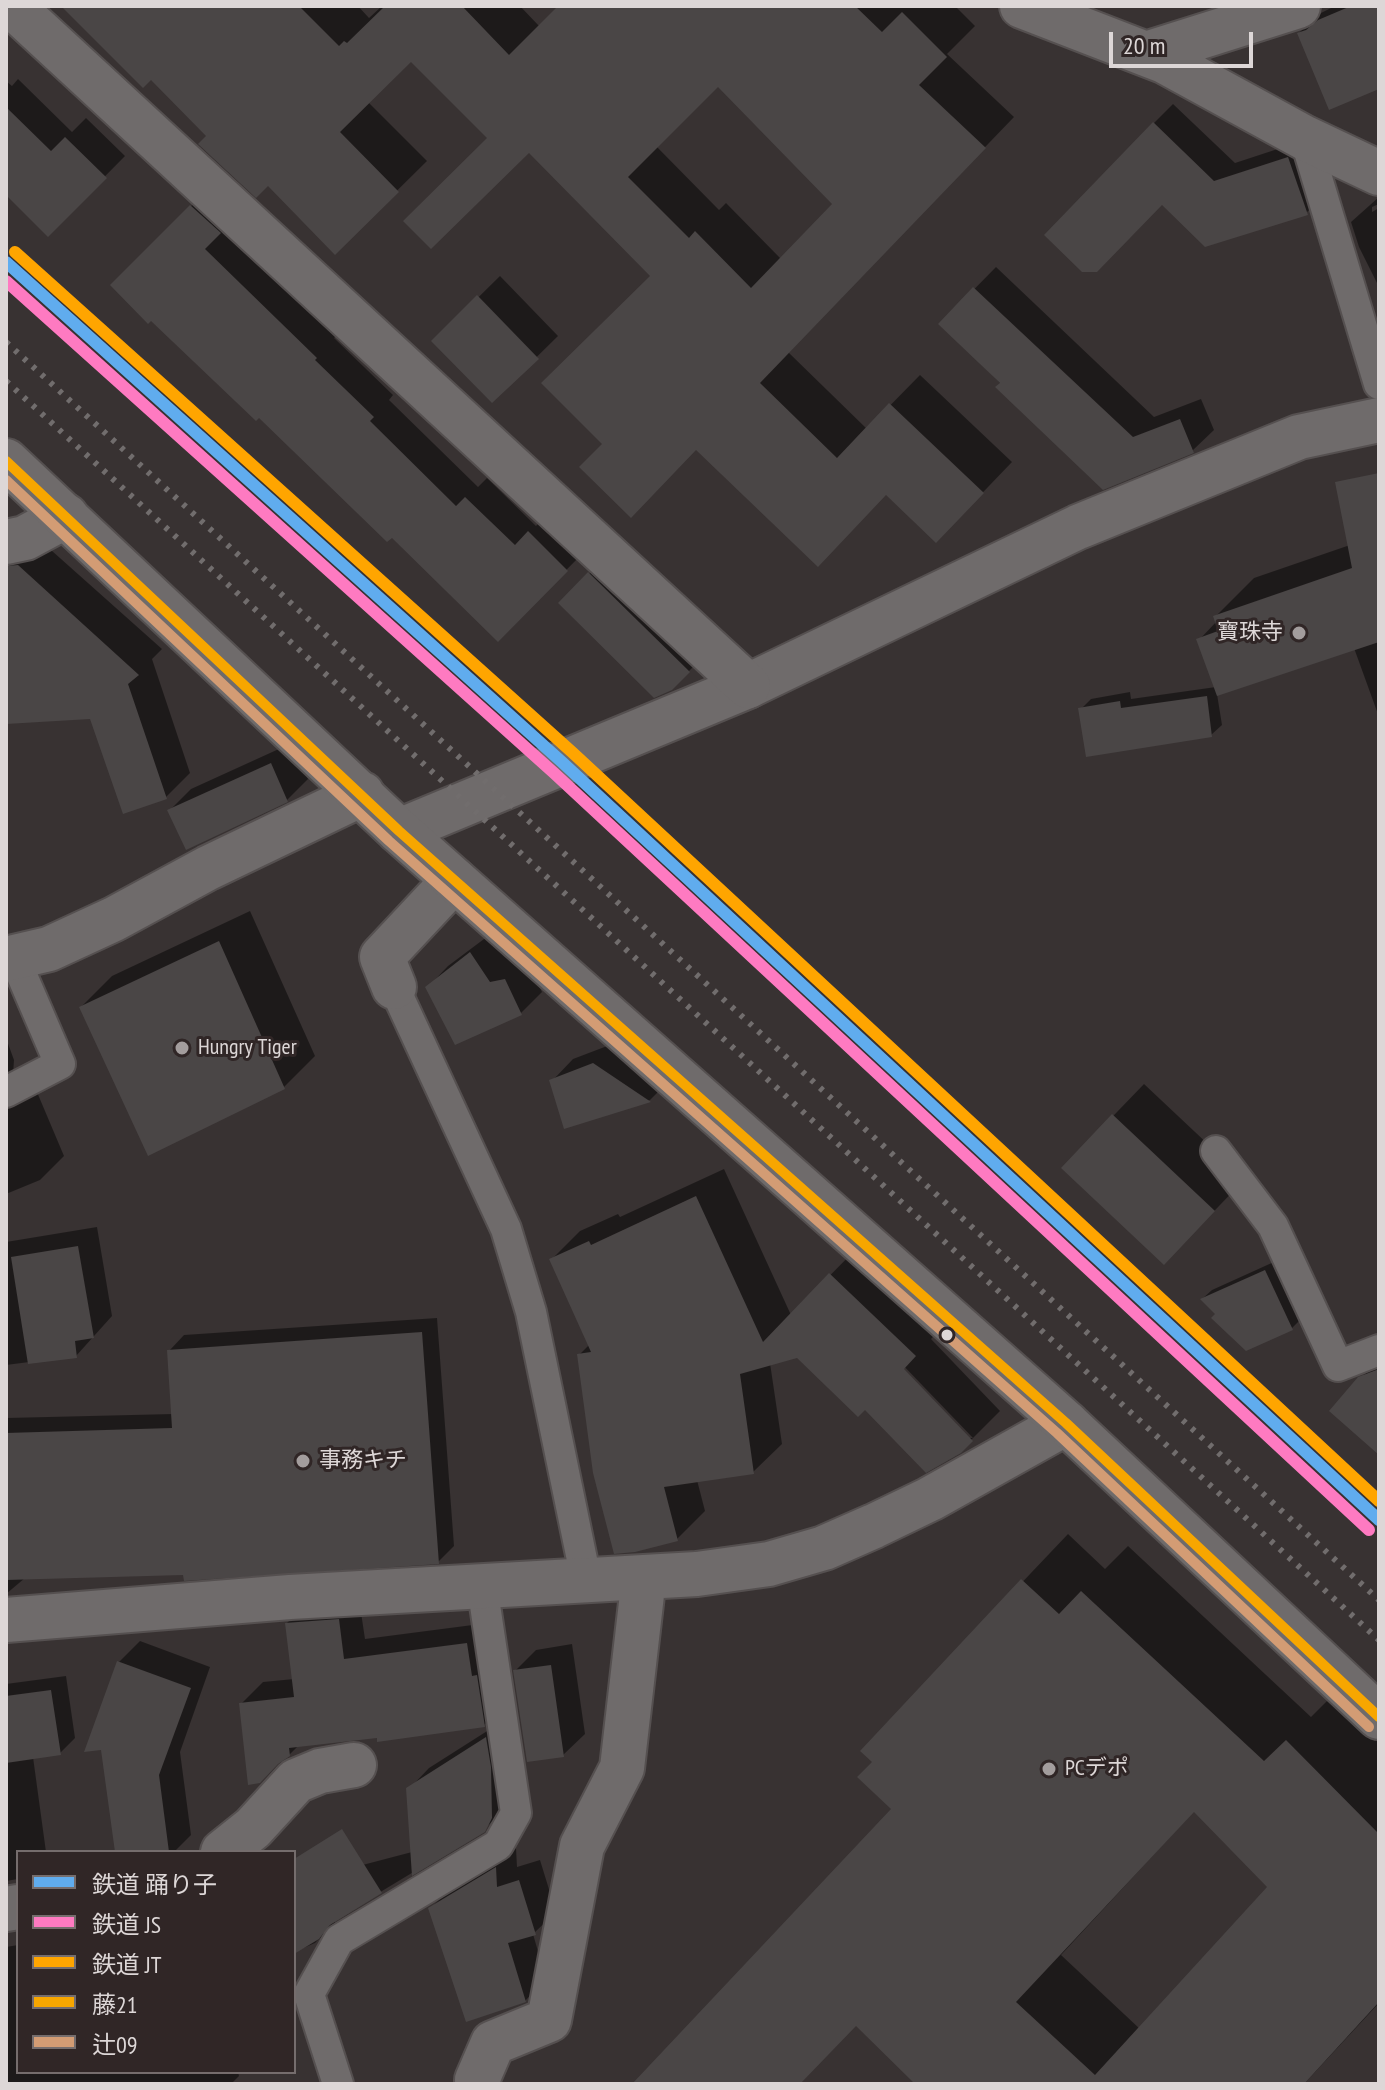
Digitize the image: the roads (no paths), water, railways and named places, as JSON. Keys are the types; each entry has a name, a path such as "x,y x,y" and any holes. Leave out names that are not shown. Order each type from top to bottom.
{"street":[{"path":"12,6 748,686"},
{"path":"1022,6 1164,61 1305,138 1379,173"},
{"path":"1146,54 1298,6"},
{"path":"399,831 748,686 1078,527 1299,437 1379,420"},
{"path":"6,461 399,831 1066,1423 1379,1717"},
{"path":"6,542 25,538 66,516"},
{"path":"10,958 49,949 114,919 208,868 362,794"},
{"path":"394,987 382,957 454,880"},
{"path":"6,1620 290,1597 697,1574 769,1564 824,1548 930,1499 1066,1423"},
{"path":"478,2084 493,2043 549,2020 582,1846 622,1768 644,1577"},
{"path":"226,1850 253,1828 296,1781 320,1771 354,1765"}],"lane":[{"path":"1305,138 1379,384"},
{"path":"6,1092 60,1064 10,958"},
{"path":"394,987 506,1229 531,1312 586,1579"},
{"path":"1216,1151 1273,1226 1338,1366 1379,1350"},
{"path":"338,2084 309,1994 339,1940 498,1845 516,1813 482,1585"}],"railway":[{"path":"6,342 1379,1600"},
{"path":"6,381 1379,1640"}],"rail line":[{"name":"JT","path":"15,252 573,753 1379,1501"},
{"name":"踊り子","path":"6,262 563,763 1379,1520"},
{"name":"JS","path":"6,281 554,773 1369,1530"}],"place":[{"name":"寶珠寺","path":"1299,633"},
{"name":"Hungry Tiger","path":"182,1048"},
{"name":"事務キチ","path":"303,1461"},
{"name":"PCデポ","path":"1049,1769"}]}
